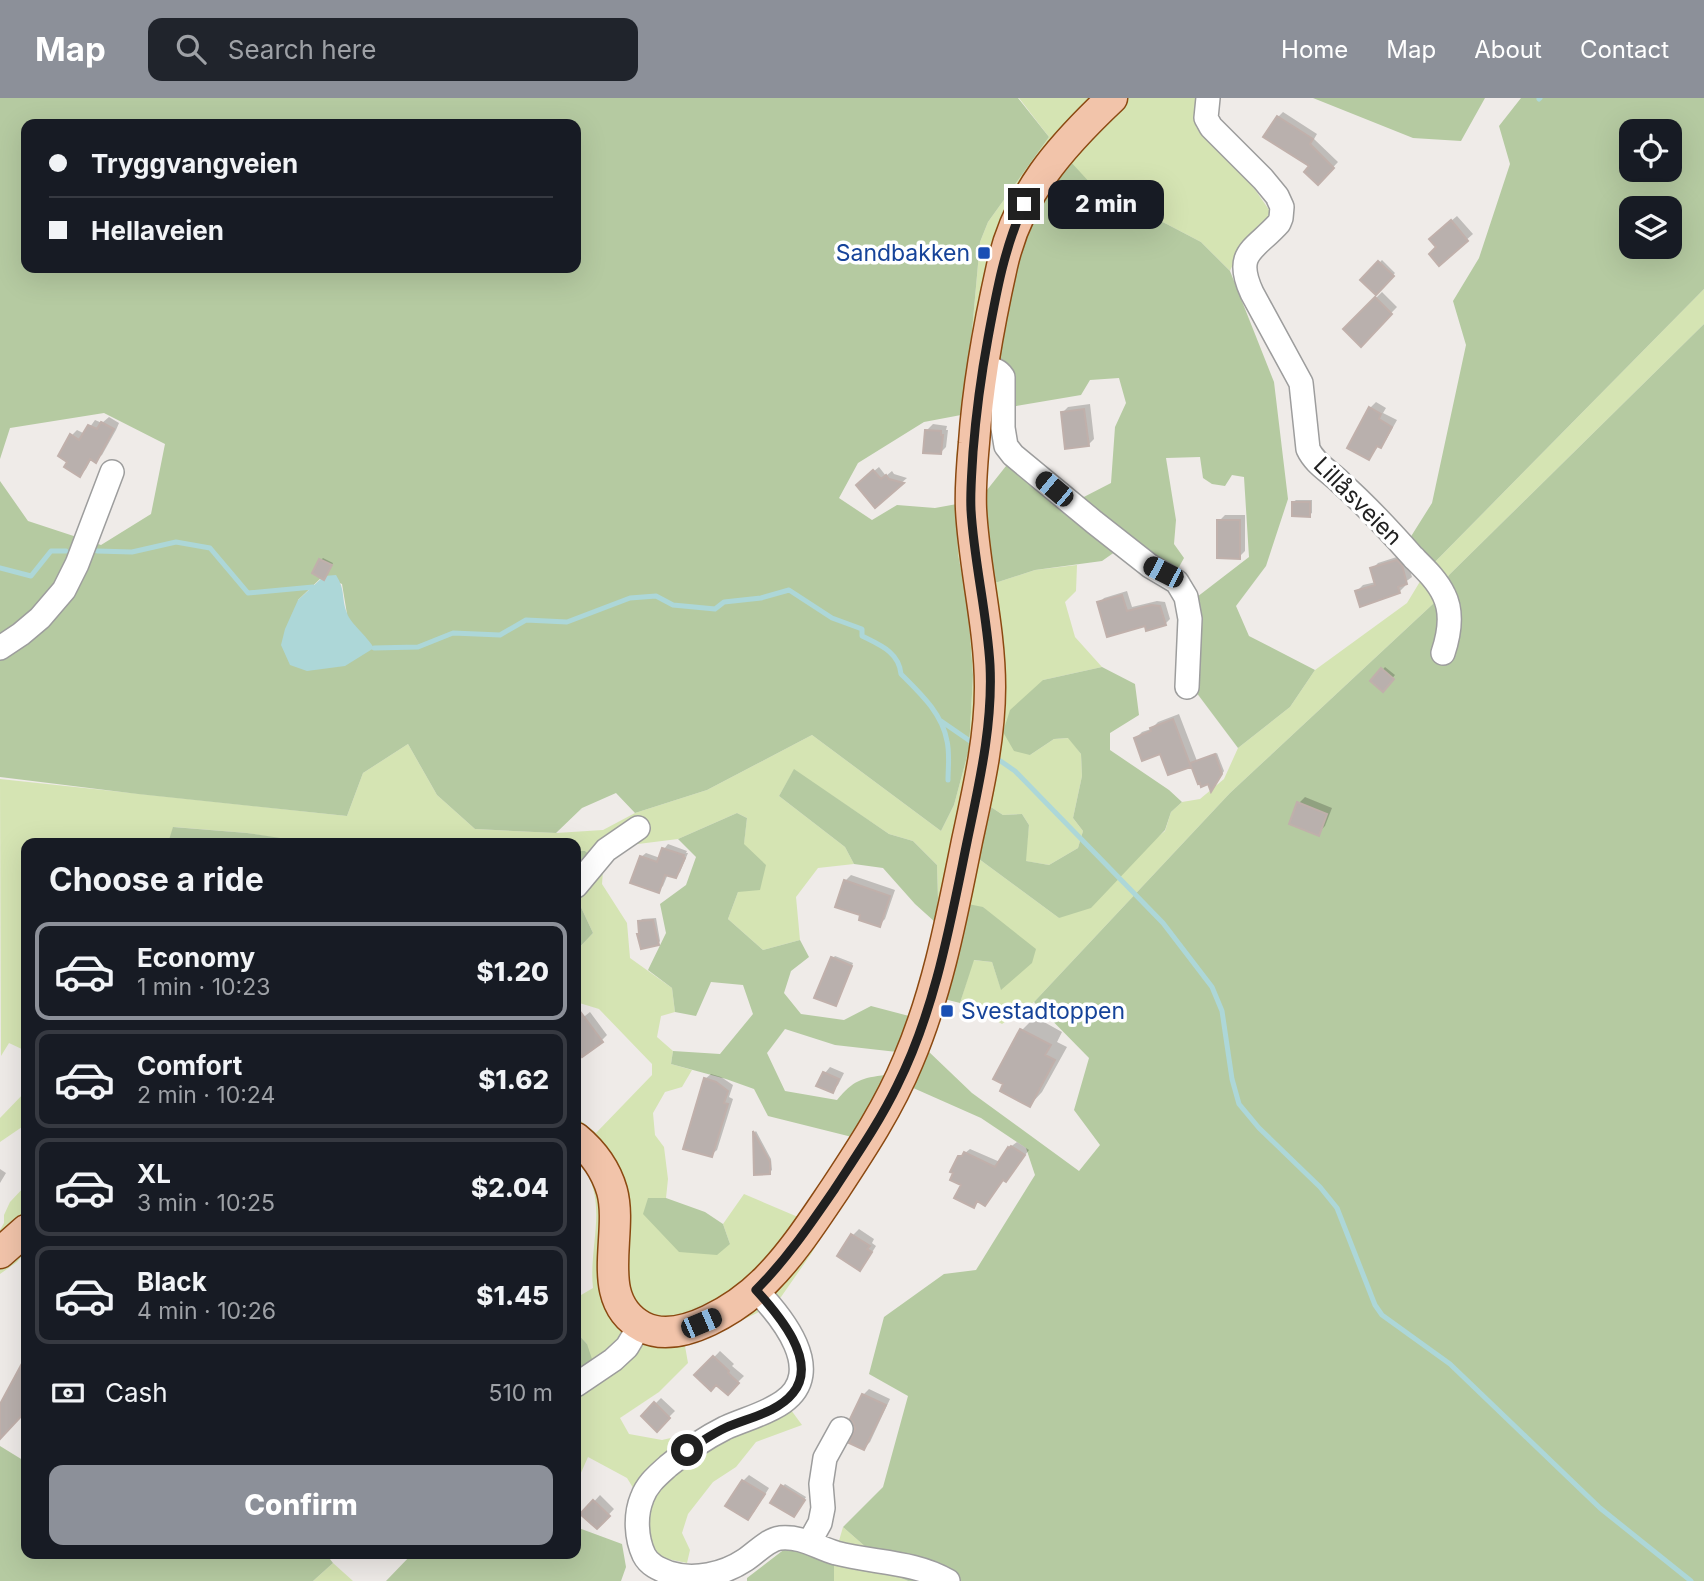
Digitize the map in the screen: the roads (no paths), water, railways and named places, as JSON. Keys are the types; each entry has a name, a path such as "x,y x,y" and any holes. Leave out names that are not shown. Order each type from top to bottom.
{"main road":[{"path":"581,1142 597,1160 613,1194 615,1213 612,1278 616,1295 629,1316 640,1325 654,1331 681,1330 722,1314 756,1290 775,1271 859,1152 897,1086 918,1037 941,963 980,778 989,718 990,665 973,539 971,476 982,367 1002,262 1024,204 1050,162 1112,98"},
{"path":"0,1253 21,1234"}],"street":[{"name":"Lillåsveien","path":"1208,98 1206,118 1211,127 1264,178 1282,207 1281,219 1275,228 1252,248 1246,258 1244,271 1252,293 1301,383 1307,449 1312,458 1380,520 1444,594 1449,615 1443,653"},
{"path":"982,367 994,369 1003,377 1003,428 1006,446 1013,455 1150,566 1177,582 1186,597 1190,619 1187,687"},
{"path":"0,648 40,618 64,590 77,564 112,472"},
{"path":"581,880 607,850 638,828"},
{"path":"756,1290 772,1307 794,1341 802,1367 802,1377 793,1393 783,1402 726,1428 687,1450 651,1481 642,1498 638,1515 638,1531 650,1574 711,1575 745,1561 771,1541 797,1538 834,1552 922,1569 948,1581"},
{"path":"581,1382 627,1347 640,1325"},
{"path":"810,1541 820,1523 823,1508 821,1484 825,1458 841,1429"}],"water":[{"path":"336,575 349,617 374,648 345,666 307,671 290,665 281,645 298,600 324,576"}],"waterway":[{"path":"97,551 132,552 176,542 210,548 248,593 313,587"},
{"path":"0,568 31,576 51,551 66,551"},
{"path":"374,648 418,647 453,633 500,635 526,620 567,622 630,598 656,596 673,605 715,609 724,602 761,598 789,590 832,618 862,629 862,636 893,655 901,674 929,704 940,721 948,746 948,780"},
{"path":"941,721 970,741"},
{"path":"999,760 1015,771 1163,923 1212,987 1222,1011 1232,1079 1239,1104 1337,1208 1375,1305 1382,1315 1450,1364 1600,1508 1691,1581"}],"place":[{"name":"Sandbakken","path":"984,253"},
{"name":"Svestadtoppen","path":"947,1011"}]}
